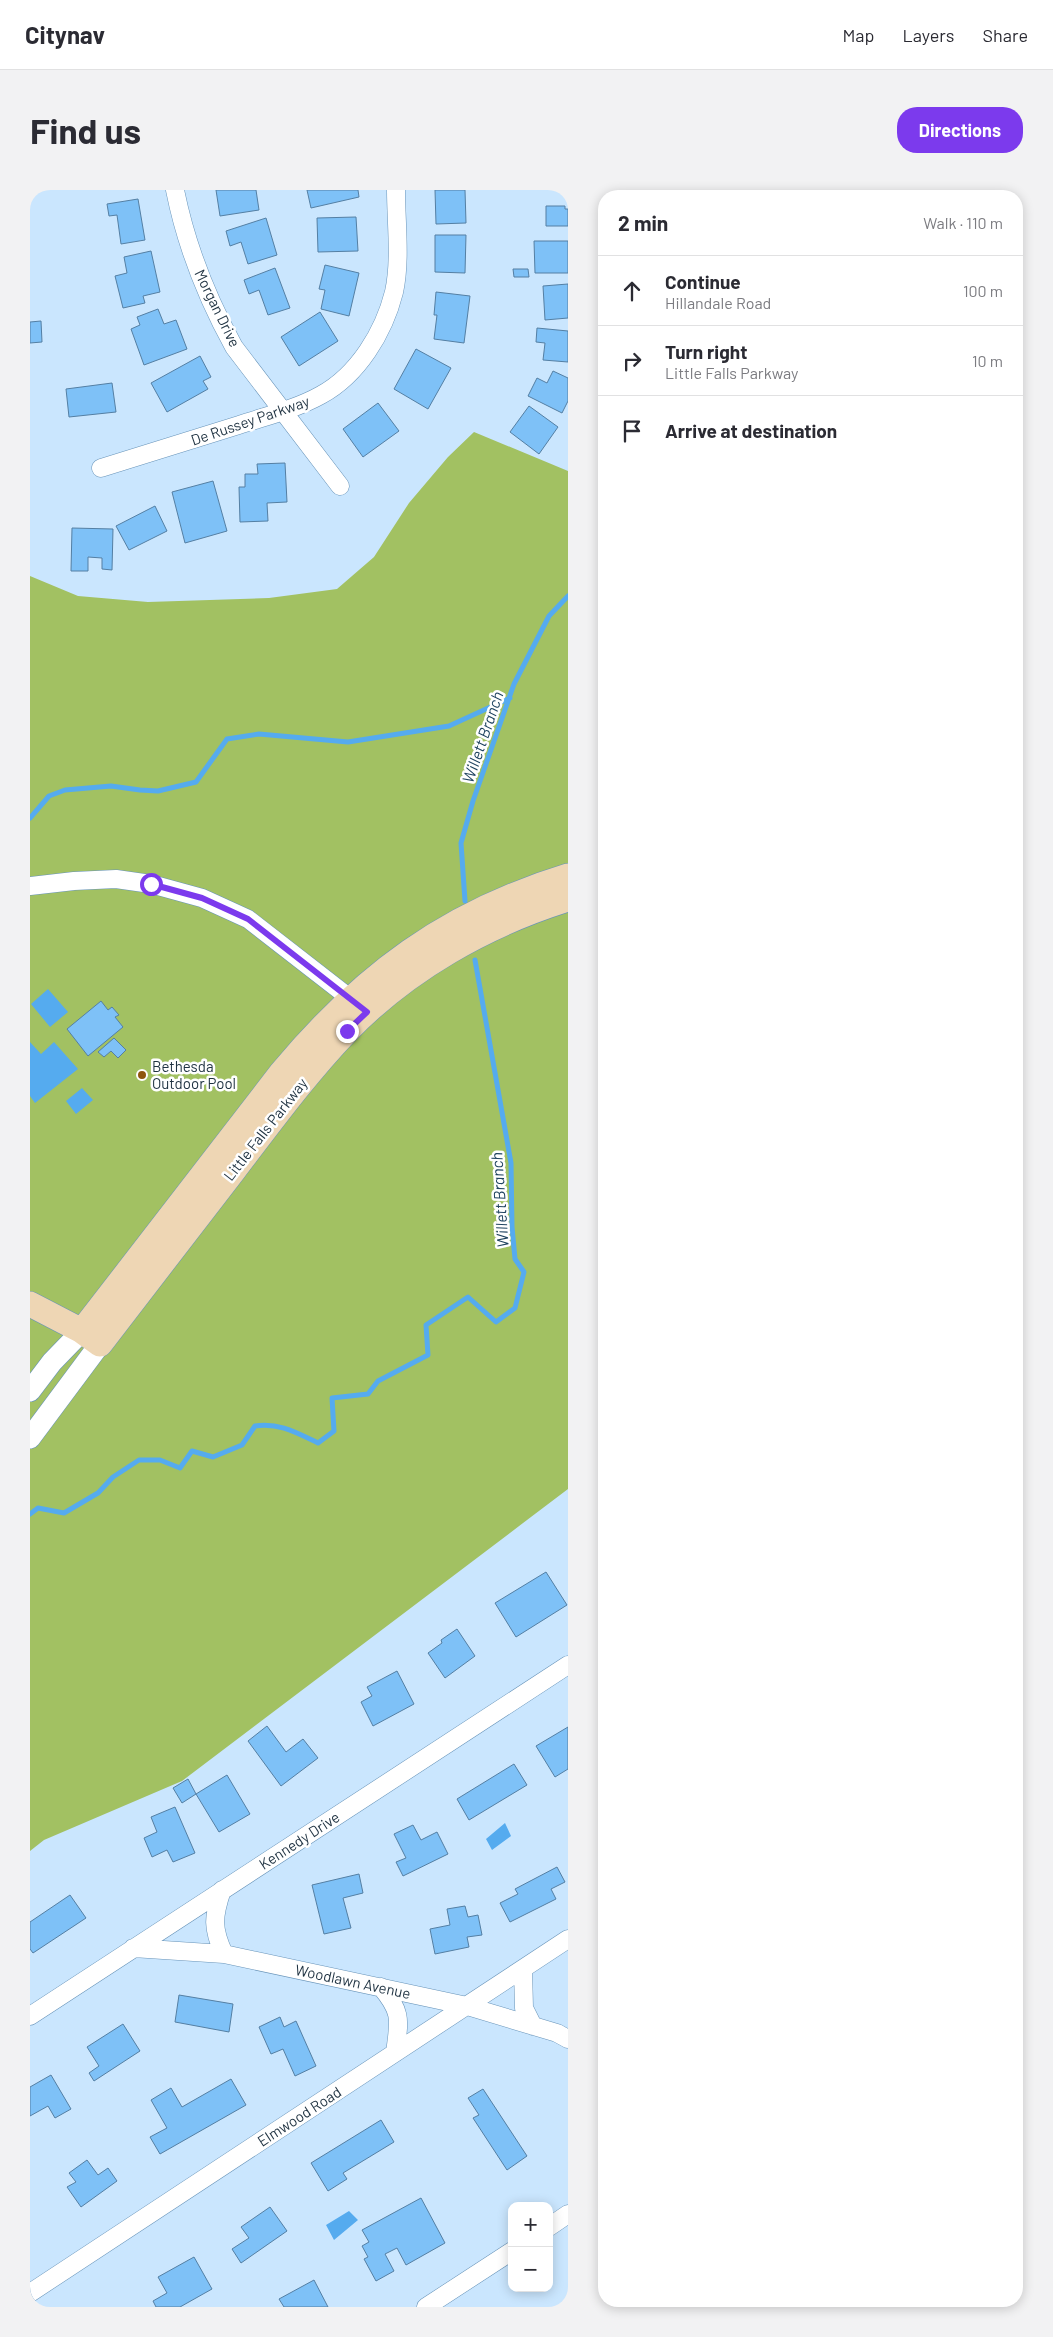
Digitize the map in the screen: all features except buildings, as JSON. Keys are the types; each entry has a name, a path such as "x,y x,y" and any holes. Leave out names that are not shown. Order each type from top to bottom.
{"main road":[{"name":"Little Falls Parkway","path":"91,1338 340,1038 358,1005 415,947 464,918 505,898 568,876"},
{"name":"Little Falls Parkway","path":"358,1005 477,935 533,910 568,899"},
{"path":"30,1304 91,1338"}],"street":[{"name":"Morgan Drive","path":"175,190 180,217 194,258 217,315 234,346 340,486"},
{"name":"De Russey Parkway","path":"102,468 283,411 322,395 345,376 362,358 386,317 394,291 397,266 396,190"},
{"path":"30,886 116,879 151,884 202,898 248,919 358,1005"},
{"name":"Little Falls Parkway","path":"30,1391 52,1362 91,1338"},
{"name":"Little Falls Parkway","path":"30,1438 91,1338"},
{"name":"Kennedy Drive","path":"30,2016 568,1665"},
{"path":"222,1890 214,1922 216,1936 224,1954"},
{"name":"Elmwood Road","path":"30,2293 568,1940"},
{"name":"Woodlawn Avenue","path":"133,1948 224,1954 467,2006 568,2039"},
{"path":"523,1969 524,2008 533,2026"},
{"path":"381,1987 395,2003 399,2016 395,2053"},
{"path":"553,2223 568,2214"},
{"path":"426,2307 508,2254"}],"green space":[{"path":"474,432 568,471 568,1489 182,1781 44,1840 30,1851 30,576 78,596 148,602 269,598 337,589 374,557 409,503 448,457"}],"water":[{"path":"48,989 68,1012 50,1027 31,1004"},
{"path":"30,1042 41,1054 54,1042 78,1069 35,1103 30,1096"},
{"path":"82,1088 93,1100 76,1114 66,1101"},
{"path":"505,1823 511,1836 492,1850 486,1839"},
{"path":"349,2211 358,2220 334,2240 326,2225"}],"waterway":[{"name":"Willett Branch","path":"465,901 461,843 473,801 514,684 549,616 568,596"},
{"path":"30,818 49,796 65,790 111,786 158,791 196,782 227,739 259,734 348,742 449,726 510,698"},
{"name":"Willett Branch","path":"30,1514 38,1508 64,1513 98,1493 113,1477 139,1460 160,1460 180,1468 192,1451 213,1457 242,1445 255,1426 280,1427 318,1443 334,1431 332,1398 368,1394 378,1381 428,1355 426,1325 468,1297 496,1322 515,1308 524,1272 515,1259 512,1227 511,1163 475,960"}],"place":[{"name":"Bethesda Outdoor Pool","path":"142,1075"}],"route":[{"path":"151,884 202,898 248,919 367,1012 347,1031"}]}
